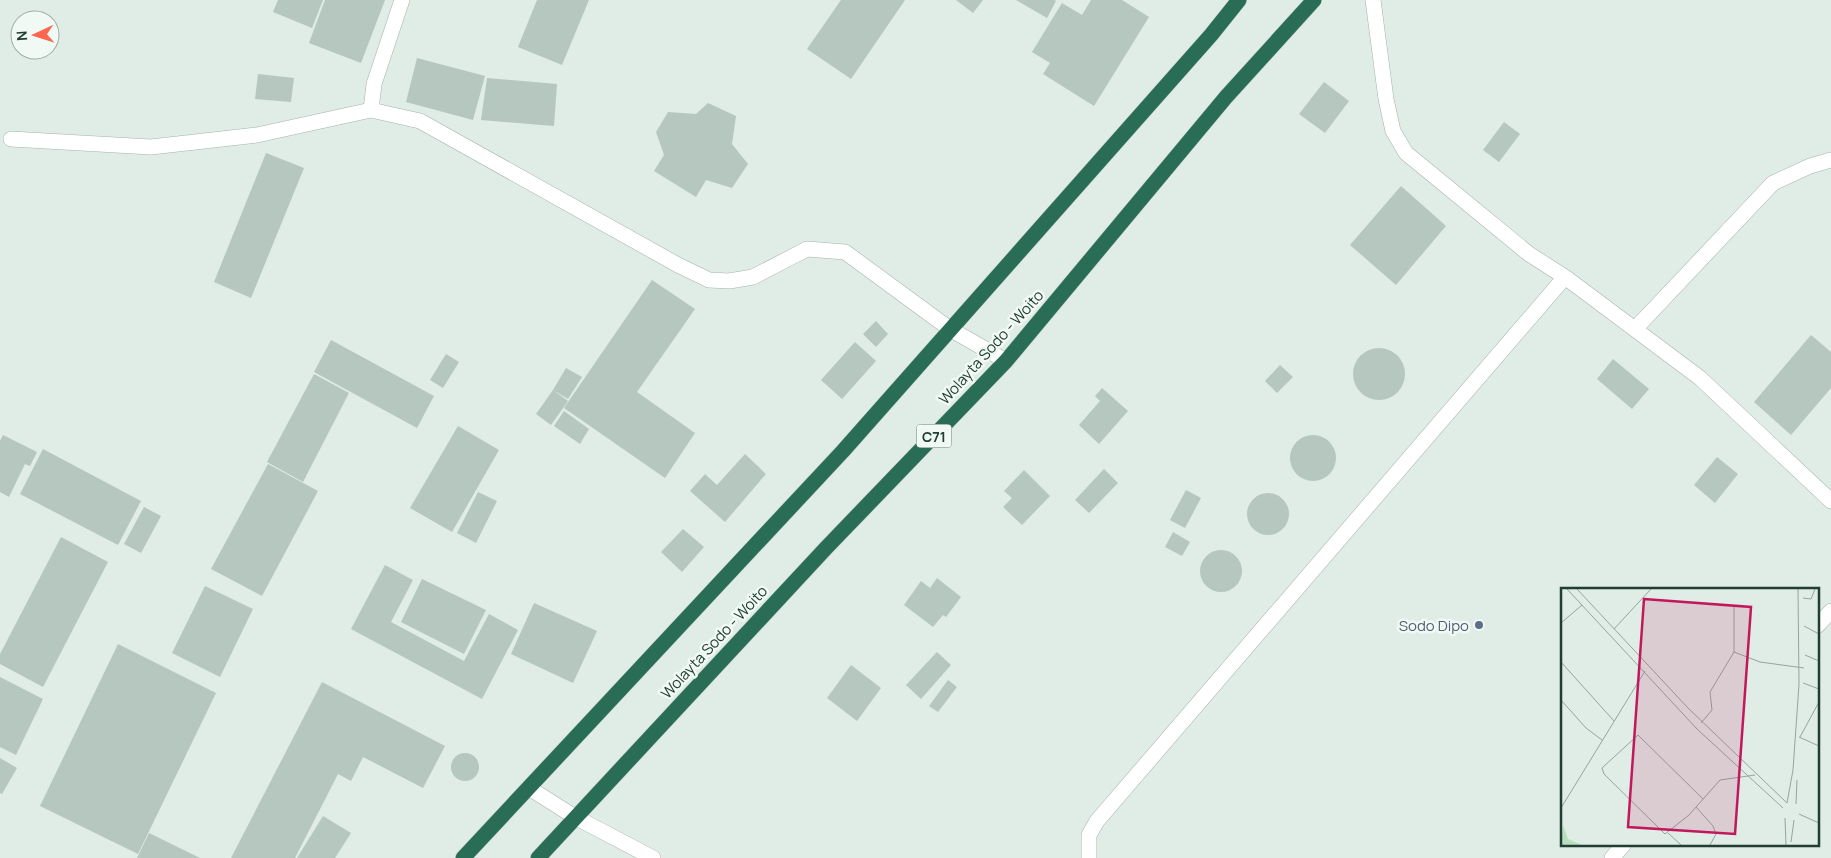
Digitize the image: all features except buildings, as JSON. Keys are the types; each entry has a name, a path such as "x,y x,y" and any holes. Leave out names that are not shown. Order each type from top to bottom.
{"highway":[{"path":"463,858 843,451 1211,35 1239,0"},
{"name":"Wolayta Sodo - Woito","path":"538,858 826,548 1006,361 1226,97 1314,0"}],"street":[{"path":"371,110 374,84 402,0"},
{"path":"1373,0 1392,130 1406,153 1529,254 1565,277 1700,378 1831,501"},
{"path":"11,139 151,147 257,135 371,110 420,121 678,265 710,280 729,281 753,277 807,249 845,252 950,329 1006,361"},
{"path":"1635,329 1773,182 1810,166 1831,160"},
{"path":"1089,858 1089,835 1097,821 1565,277"},
{"path":"1818,625 1831,611"},
{"path":"529,788 575,817 653,858"},
{"path":"1612,858 1622,846"}],"place":[{"name":"Sodo Dipo","path":"1479,625"}]}
